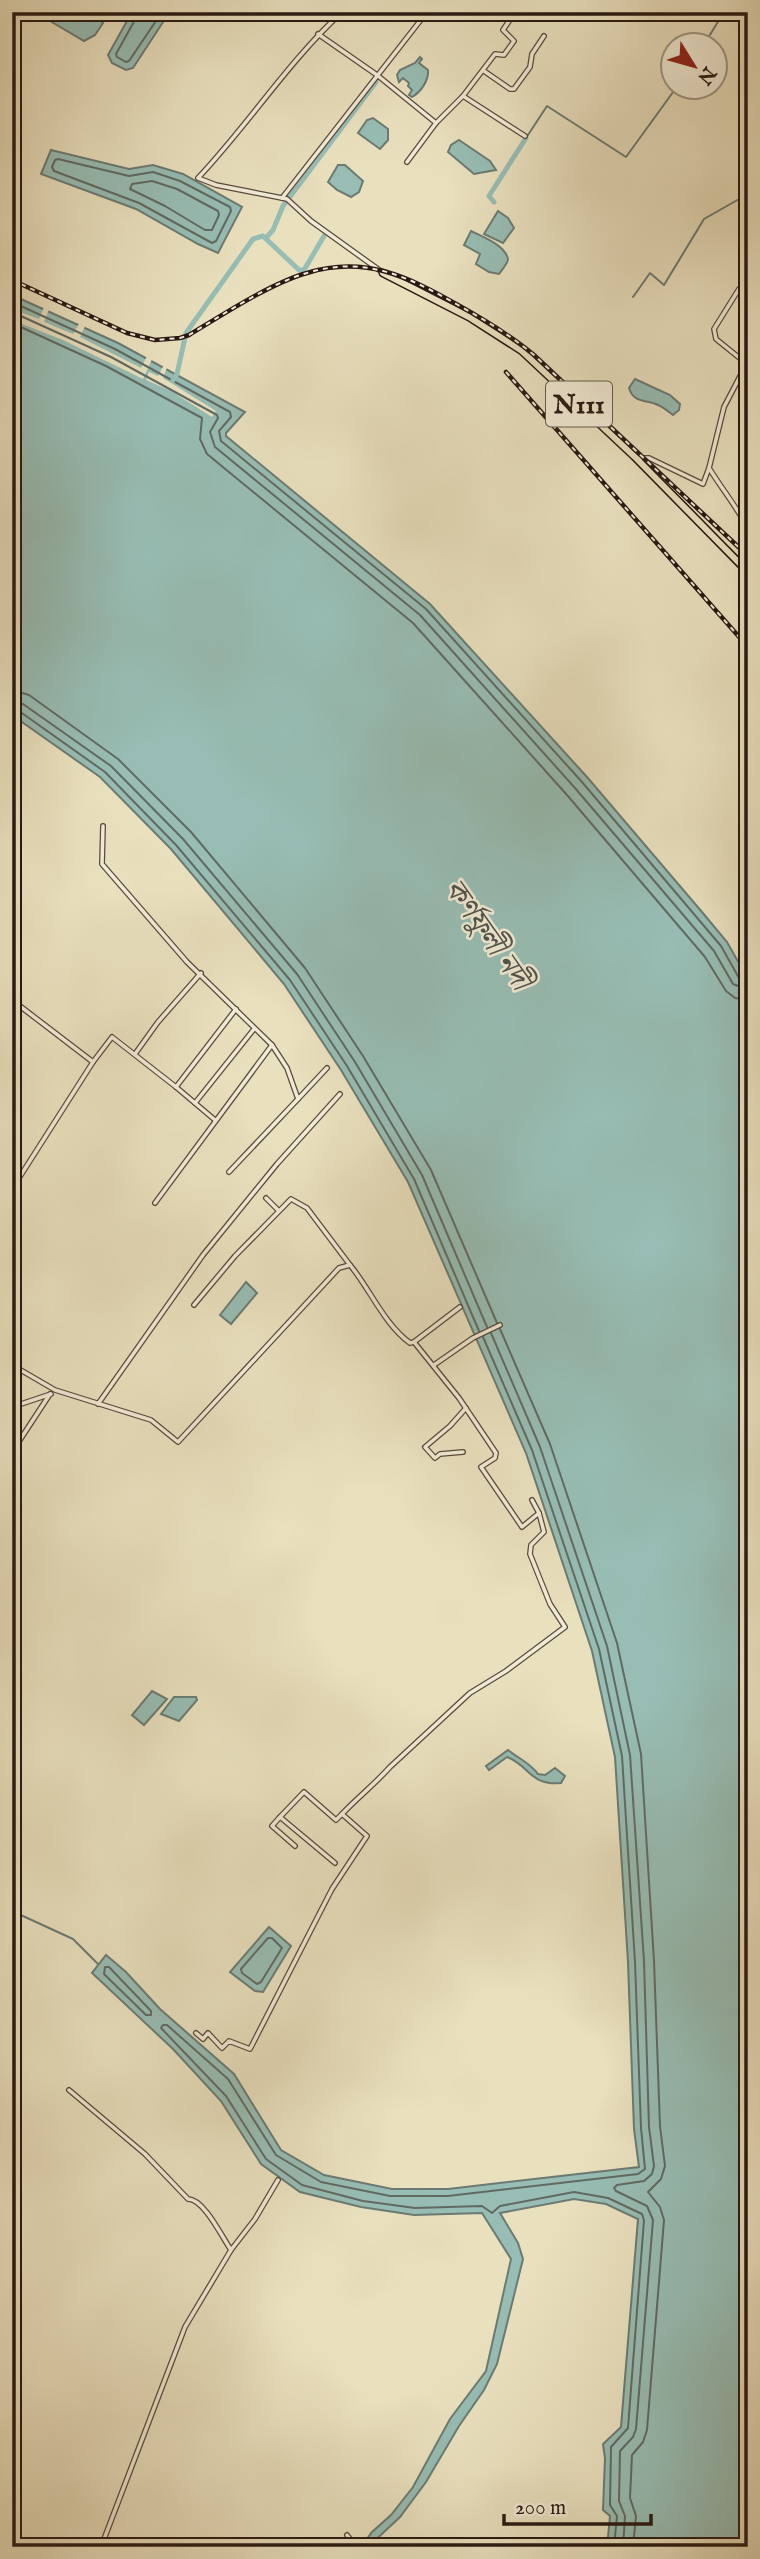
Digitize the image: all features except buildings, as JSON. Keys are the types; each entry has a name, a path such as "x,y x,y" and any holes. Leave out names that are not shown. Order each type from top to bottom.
{"highway":[{"name":"N111","path":"383,273 468,317 522,351 635,457 748,572"}],"street":[{"path":"342,12 285,71 228,146 198,178 216,185 288,200 311,222 383,273"},
{"path":"281,198 427,12"},
{"path":"407,162 436,123 463,96 496,53 503,55 510,48 513,39 503,30 515,12"},
{"path":"318,34 377,75 436,123"},
{"path":"484,71 514,89 530,67 532,54 544,36"},
{"path":"463,96 525,136"},
{"path":"635,457 649,458 703,484 724,407 747,364 716,339 714,329 733,295 739,289 748,289"},
{"path":"709,468 727,496 733,500 748,528"},
{"path":"103,826 102,864 187,962 272,1045 287,1068 298,1099"},
{"path":"135,1054 158,1022 201,973"},
{"path":"12,1000 93,1062"},
{"path":"176,1087 236,1009"},
{"path":"195,1103 254,1029"},
{"path":"12,1189 93,1062 112,1037 215,1120"},
{"path":"155,1203 272,1045"},
{"path":"229,1172 327,1068"},
{"path":"98,1404 203,1255 276,1164 340,1094"},
{"path":"266,1198 278,1210"},
{"path":"194,1306 234,1256 291,1199 307,1208 366,1284 378,1306 408,1342 414,1342 460,1307"},
{"path":"12,1365 55,1390 151,1420 178,1443 339,1268 350,1265"},
{"path":"434,1366 473,1338 500,1325"},
{"path":"414,1342 466,1408 496,1453 495,1458 481,1467 522,1527 539,1513"},
{"path":"12,1452 55,1390"},
{"path":"12,1407 50,1394"},
{"path":"463,1452 440,1454 435,1458 425,1447 466,1408"},
{"path":"295,1846 272,1826 304,1791 335,1820 470,1693 506,1671 565,1627 550,1604 530,1553 531,1545 544,1532 532,1500"},
{"path":"196,2033 203,2039 208,2033 222,2048 229,2041 250,2049 332,1889 367,1836 342,1814"},
{"path":"281,1817 335,1863"},
{"path":"69,2090 135,2145 188,2199 197,2201 231,2250"},
{"path":"101,2547 185,2327 231,2250 255,2219 278,2180"},
{"path":"347,2535 351,2540 350,2547"}],"water":[{"path":"40,12 90,12 103,23 95,35 84,41 40,15"},
{"path":"132,12 169,13 133,68 126,70 112,63 108,55"},
{"path":"420,57 422,59 419,63 428,70 427,78 421,89 412,97 409,95 412,90 408,86 409,83 403,78 399,82 397,75"},
{"path":"373,118 388,129 388,140 380,149 358,133 367,120"},
{"path":"459,140 490,161 496,170 474,174 448,152 451,145"},
{"path":"51,150 129,169 153,165 183,174 242,207 218,253 136,209 41,174"},
{"path":"338,165 345,165 363,181 359,192 351,197 328,182"},
{"path":"498,211 508,218 514,228 503,243 484,234"},
{"path":"471,231 493,242 506,254 508,261 499,274 489,272 476,264 480,254 464,245"},
{"name":"কর্ণফুলী নদী","path":"12,295 118,343 245,412 226,436 430,604 587,777 702,912 727,942 748,979 748,2547 607,2547 610,2516 603,2510 603,2444 621,2427 638,2219 606,2204 574,2199 500,2213 518,2243 523,2259 497,2364 484,2390 426,2482 400,2517 368,2547 361,2547 413,2487 450,2419 486,2371 511,2259 482,2213 414,2215 361,2207 300,2192 261,2164 221,2101 173,2049 92,1973 106,1955 126,1972 160,2009 234,2074 281,2150 324,2175 392,2189 448,2189 639,2167 634,2129 628,1962 615,1757 592,1651 526,1453 408,1182 341,1070 284,984 171,849 100,777 12,715"},
{"path":"635,379 670,395 680,404 679,410 673,415 654,403 634,397 629,388"},
{"path":"246,1282 257,1293 231,1324 220,1315"},
{"path":"152,1691 167,1699 144,1725 132,1715"},
{"path":"174,1697 196,1697 197,1700 179,1721 161,1714"},
{"path":"508,1750 538,1774 545,1775 555,1768 565,1776 561,1783 543,1781 507,1757 489,1770 486,1766"},
{"path":"269,1927 291,1946 263,1992 255,1991 230,1972"}],"pier":[{"path":"45,305 50,307 44,322 73,334 80,322 86,324 80,337 141,368 148,354 153,357 143,379 63,340 12,320 12,309 39,319"},
{"path":"165,363 168,365 163,378 216,411 212,417 171,391 146,380 149,372 158,376"}],"waterway":[{"path":"712,32 724,12"},
{"path":"266,238 273,230 283,206 376,82"},
{"path":"526,138 547,106 626,157 666,102"},
{"path":"494,202 489,196 526,138"},
{"path":"633,297 650,273 664,285 704,219 748,194"},
{"path":"173,380 177,374 186,333 253,239 263,236 299,270 304,270 324,236"},
{"path":"12,1911 73,1939 98,1964"}],"railway":[{"path":"12,280 127,333 155,340 189,335 263,292 307,273 348,266 404,278 478,316 534,355 748,556"},
{"path":"506,372 748,647"}]}
